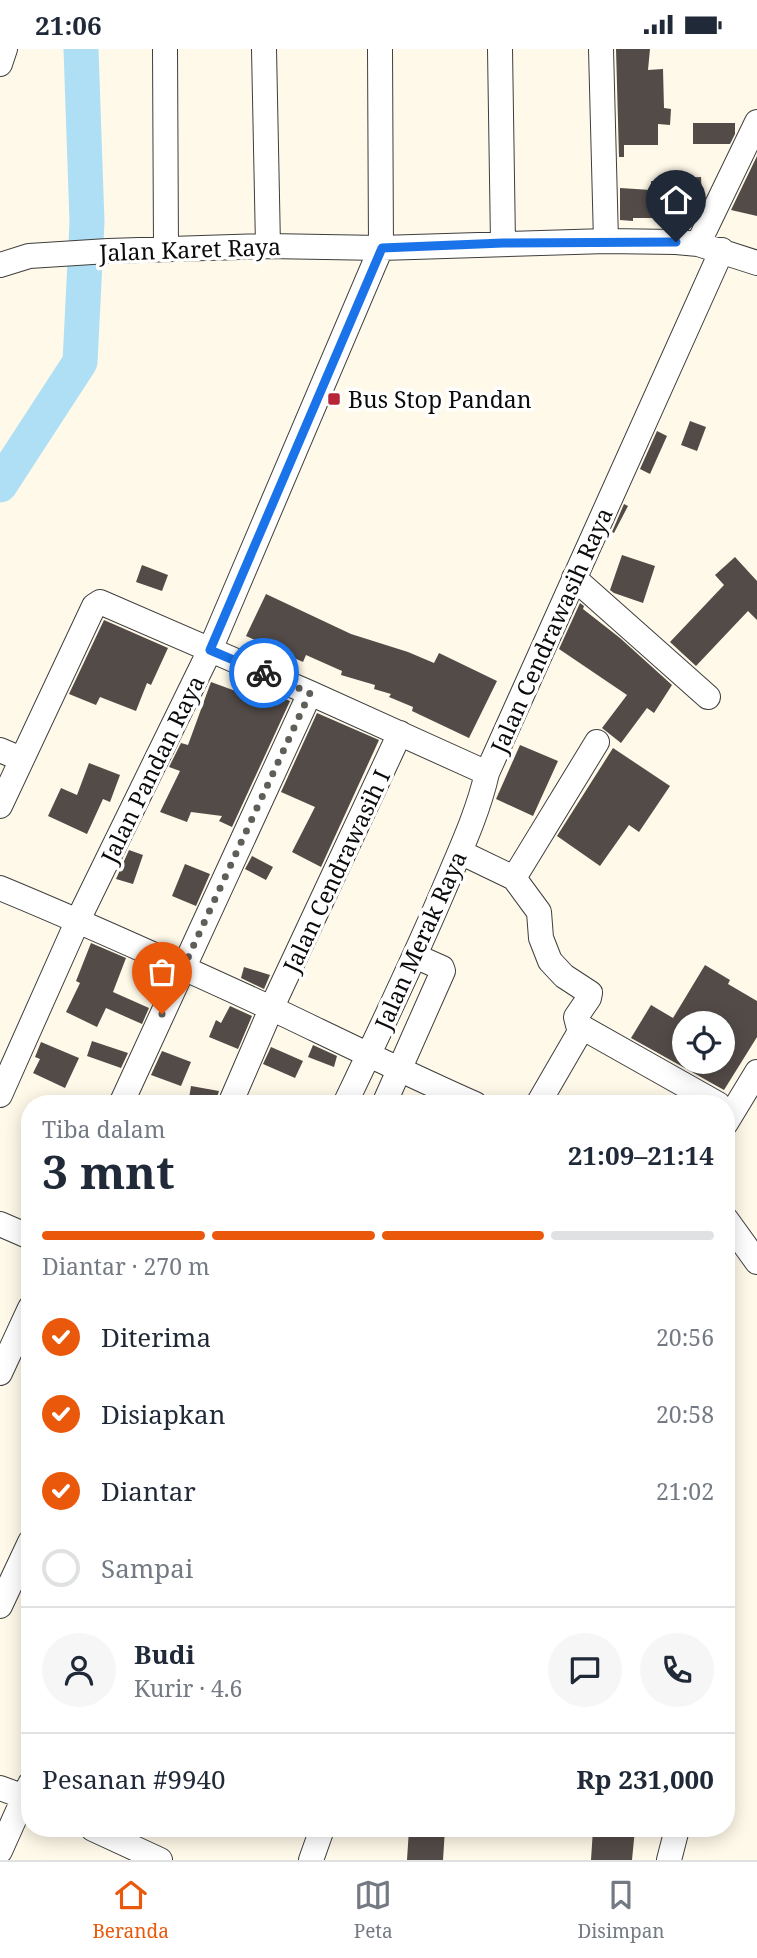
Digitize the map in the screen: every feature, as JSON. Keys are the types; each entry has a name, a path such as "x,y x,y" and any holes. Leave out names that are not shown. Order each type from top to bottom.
{"street":[{"path":"165,49 166,248"},
{"path":"264,49 268,246"},
{"path":"380,49 382,248"},
{"path":"500,49 503,243"},
{"path":"601,49 606,241"},
{"name":"Jalan Cendrawasih Raya","path":"10,754 97,603 104,603 487,773 574,578 710,247 757,122"},
{"name":"Jalan Karet Raya","path":"0,265 29,256 166,248 382,248 606,241 676,242 710,247 757,263"},
{"name":"Jalan Pandan Raya","path":"0,1095 78,920 210,650 382,248"},
{"path":"574,578 708,697"},
{"path":"125,1095 310,693"},
{"name":"Jalan Cendrawasih I","path":"234,1095 271,1009 400,733"},
{"path":"514,879 597,742"},
{"path":"0,806 10,754"},
{"name":"Jalan Merak Raya","path":"354,1095 384,1063 415,956 460,852 487,773"},
{"path":"460,852 514,879 540,914 543,943 550,961 564,976 590,993 576,1017 576,1023 697,1095"},
{"path":"0,888 78,920 455,1095"},
{"path":"384,1095 384,1063 443,971 442,968 415,956"},
{"path":"543,1095 582,1028"},
{"path":"735,1100 757,1072"},
{"path":"0,1224 21,1233"},
{"path":"735,1231 757,1262"},
{"path":"0,1373 21,1328"},
{"path":"0,1606 15,1569"},
{"path":"0,1788 21,1792"},
{"path":"0,1851 21,1808"},
{"path":"110,1837 160,1860"},
{"path":"669,1860 675,1837"}],"building":[{"path":"616,49 650,49 648,70 663,69 664,108 671,109 670,125 658,124 658,145 624,145 624,157 619,157"},
{"path":"693,123 735,123 735,134 730,144 693,144"},
{"path":"757,156 757,216 731,210"},
{"path":"701,177 700,205 670,207 670,218 620,220 620,188 651,190 651,181 680,181 680,178"},
{"path":"690,421 706,427 697,451 681,445"},
{"path":"657,431 667,436 650,474 640,469"},
{"path":"624,504 628,506 614,533 612,532"},
{"path":"622,555 655,566 643,603 610,590"},
{"path":"735,557 757,581 757,620 748,611 696,666 670,642 724,585 715,575"},
{"path":"142,565 168,575 162,591 136,582"},
{"path":"266,594 351,634 434,663 439,653 497,681 469,738 412,711 413,707 389,697 391,694 374,689 375,685 341,675 342,671 306,655 303,662 246,636"},
{"path":"580,603 584,606 583,609 672,685 654,713 647,708 621,743 602,728 627,695 559,649"},
{"path":"104,620 168,648 151,685 147,683 136,711 100,697 96,705 69,694"},
{"path":"211,682 260,700 264,689 290,701 232,827 219,821 222,816 191,812 187,822 160,812 180,771 169,767 181,743 188,745"},
{"path":"317,713 379,740 321,867 292,852 315,807 281,792"},
{"path":"520,745 558,761 533,816 496,799"},
{"path":"613,748 670,786 639,832 629,825 600,866 557,836"},
{"path":"89,763 120,775 110,802 103,799 87,834 48,816 61,788 77,795"},
{"path":"129,850 143,855 133,884 116,879"},
{"path":"252,856 273,867 266,880 245,869"},
{"path":"185,864 210,874 196,906 172,896"},
{"path":"91,943 126,958 113,992 149,1008 142,1024 106,1008 97,1027 66,1012 80,983 76,981"},
{"path":"705,965 730,980 728,984 757,1001 757,1037 735,1072 735,1011 677,1011"},
{"path":"244,967 270,975 264,989 241,978"},
{"path":"651,1005 672,1017 672,1061 631,1038"},
{"path":"230,1006 252,1016 238,1049 209,1037 216,1020 221,1023"},
{"path":"92,1041 128,1053 121,1068 87,1056"},
{"path":"41,1042 79,1058 65,1088 33,1073 40,1059 35,1057"},
{"path":"313,1045 337,1056 334,1067 308,1057"},
{"path":"271,1047 303,1061 295,1078 263,1064"},
{"path":"162,1051 191,1062 181,1086 151,1075"},
{"path":"695,1074 734,1074 724,1090"},
{"path":"191,1086 219,1091 218,1095 190,1095"},
{"path":"408,1837 444,1837 443,1860 407,1860"},
{"path":"592,1837 634,1837 632,1860 591,1860"}],"waterway":[{"path":"0,485 80,362 87,222 81,49"}],"way so far":[{"path":"162,1014 310,693 264,673"}],"place":[{"name":"Bus Stop Pandan","path":"334,399"}],"route":[{"path":"264,673 210,650 382,248 503,243 676,242"}]}
